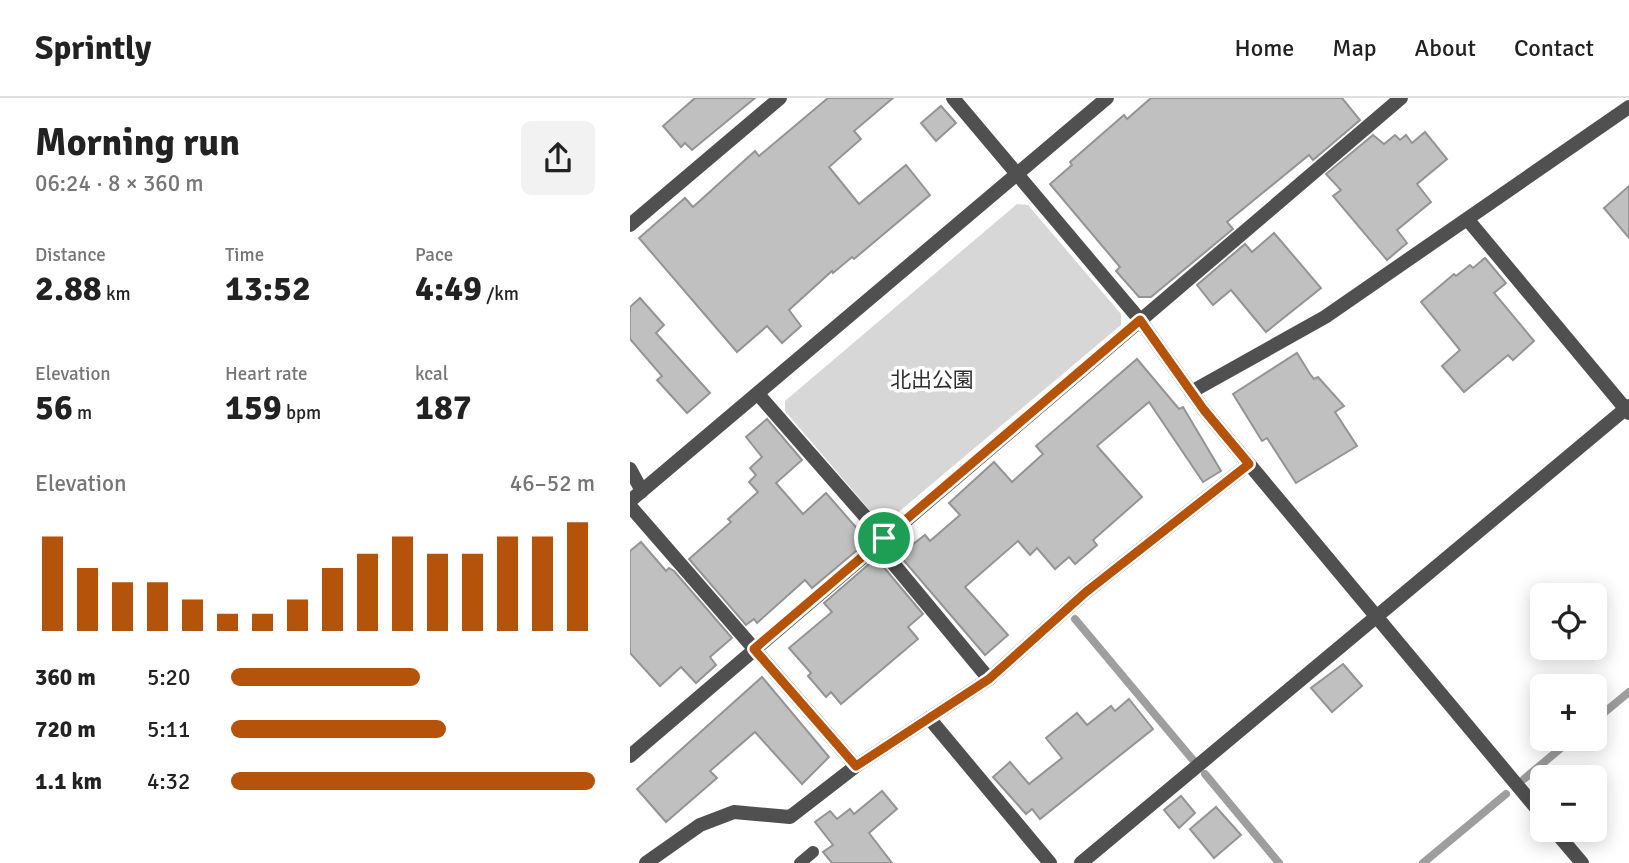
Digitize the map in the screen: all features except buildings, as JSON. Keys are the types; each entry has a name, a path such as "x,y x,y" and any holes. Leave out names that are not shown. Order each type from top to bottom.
{"street":[{"path":"630,226 780,98"},
{"path":"953,98 1140,320 1191,392 1249,464 1530,801"},
{"path":"856,766 630,504 642,491 1107,98"},
{"path":"630,756 1401,98"},
{"path":"1191,392 1325,317 1629,107"},
{"path":"1081,863 1628,409 1468,220"},
{"path":"758,394 880,541 989,679"},
{"path":"646,863 700,825 734,813 789,817 856,766 989,679 1086,592 1249,464"},
{"path":"630,469 642,491"},
{"path":"929,718 1050,863"},
{"path":"1564,842 1582,863"}],"lane":[{"path":"800,863 813,852"}],"green space":[{"name":"北出公園","path":"1017,204 1028,205 1121,314 1121,325 889,520 878,520 785,411 785,401"}],"waterway":[{"path":"1075,619 1193,760"},
{"path":"1607,710 1629,692"},
{"path":"1524,779 1557,751"},
{"path":"1205,774 1279,863"},
{"path":"1423,863 1506,794"}],"route":[{"path":"1140,320 1204,410 1249,464 1086,592 989,679 856,766 754,649 884,538 1140,320"}]}
